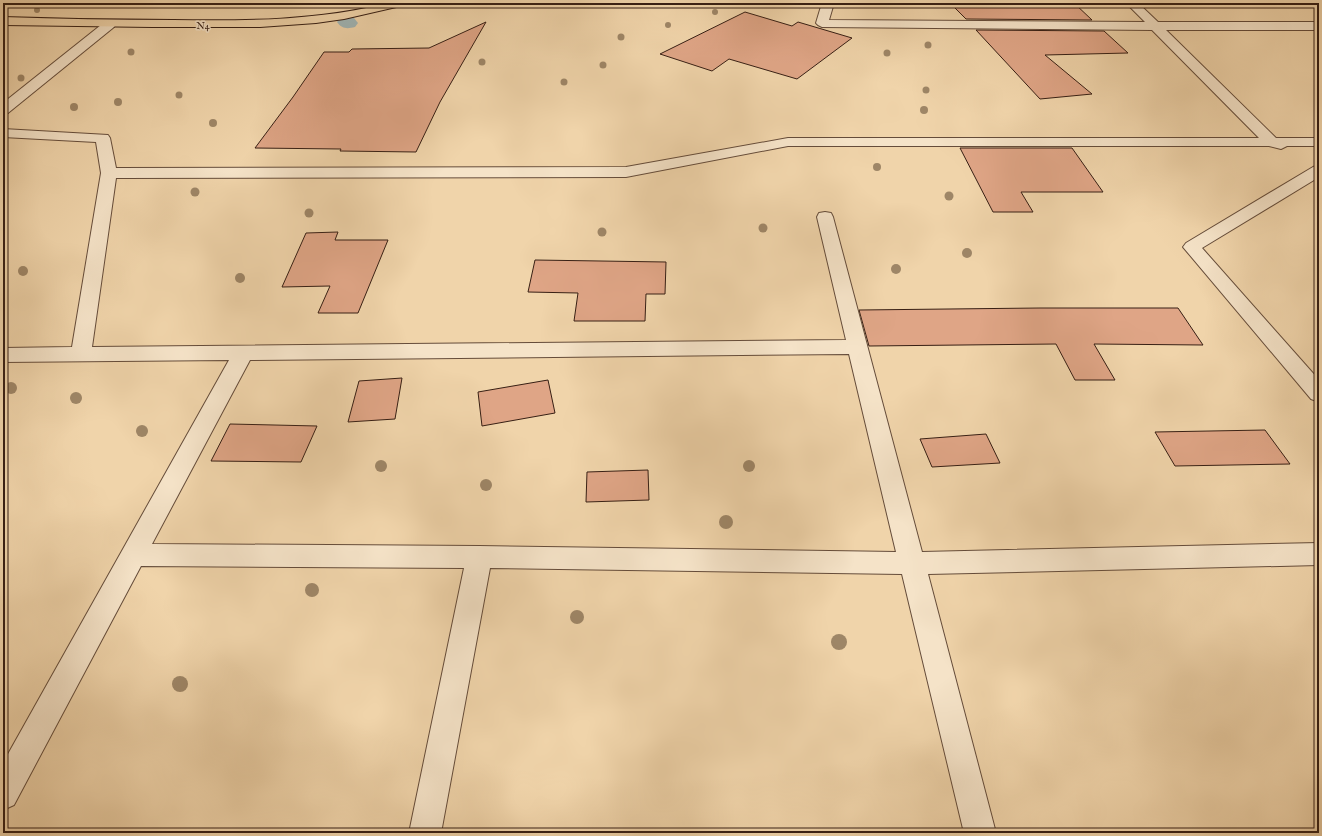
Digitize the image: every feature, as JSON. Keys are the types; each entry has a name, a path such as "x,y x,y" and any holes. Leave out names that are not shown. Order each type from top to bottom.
{"main road":[{"name":"N4","path":"3,21 110,24 250,25 301,22 344,16 401,3"}],"street":[{"path":"828,3 822,23 1083,26 1319,26"},
{"path":"1132,3 1273,143 1314,160"},
{"path":"3,110 110,24"},
{"path":"3,133 103,138 109,173 81,354"},
{"path":"109,173 626,172 788,142 1319,142"},
{"path":"1314,160 1192,247 1319,394"},
{"path":"825,217 980,833"},
{"path":"3,355 857,347"},
{"path":"4,789 244,352"},
{"path":"133,556 479,557 912,562 1319,554"},
{"path":"425,833 479,557"}],"building":[{"path":"950,3 1074,3 1092,20 966,19"},
{"path":"745,12 792,26 798,22 852,38 797,79 729,59 712,71 660,54"},
{"path":"486,22 440,102 416,152 255,148 324,52 349,52 352,49 429,48"},
{"path":"976,30 1104,31 1128,53 1045,55 1092,94 1040,99"},
{"path":"960,148 1072,148 1103,192 1021,192 1033,212 993,212"},
{"path":"338,232 335,240 388,240 358,313 318,313 330,286 282,287 306,233"},
{"path":"535,260 666,262 665,294 646,294 645,321 574,321 578,293 528,292"},
{"path":"1178,308 1203,345 1094,344 1115,380 1075,380 1056,344 869,346 859,310"},
{"path":"402,378 395,419 348,422 359,381"},
{"path":"548,380 555,413 482,426 478,392"},
{"path":"230,424 317,426 301,462 211,461"},
{"path":"1265,430 1290,464 1175,466 1155,432"},
{"path":"986,434 1000,463 932,467 920,439"},
{"path":"648,470 649,500 586,502 587,472"}]}
